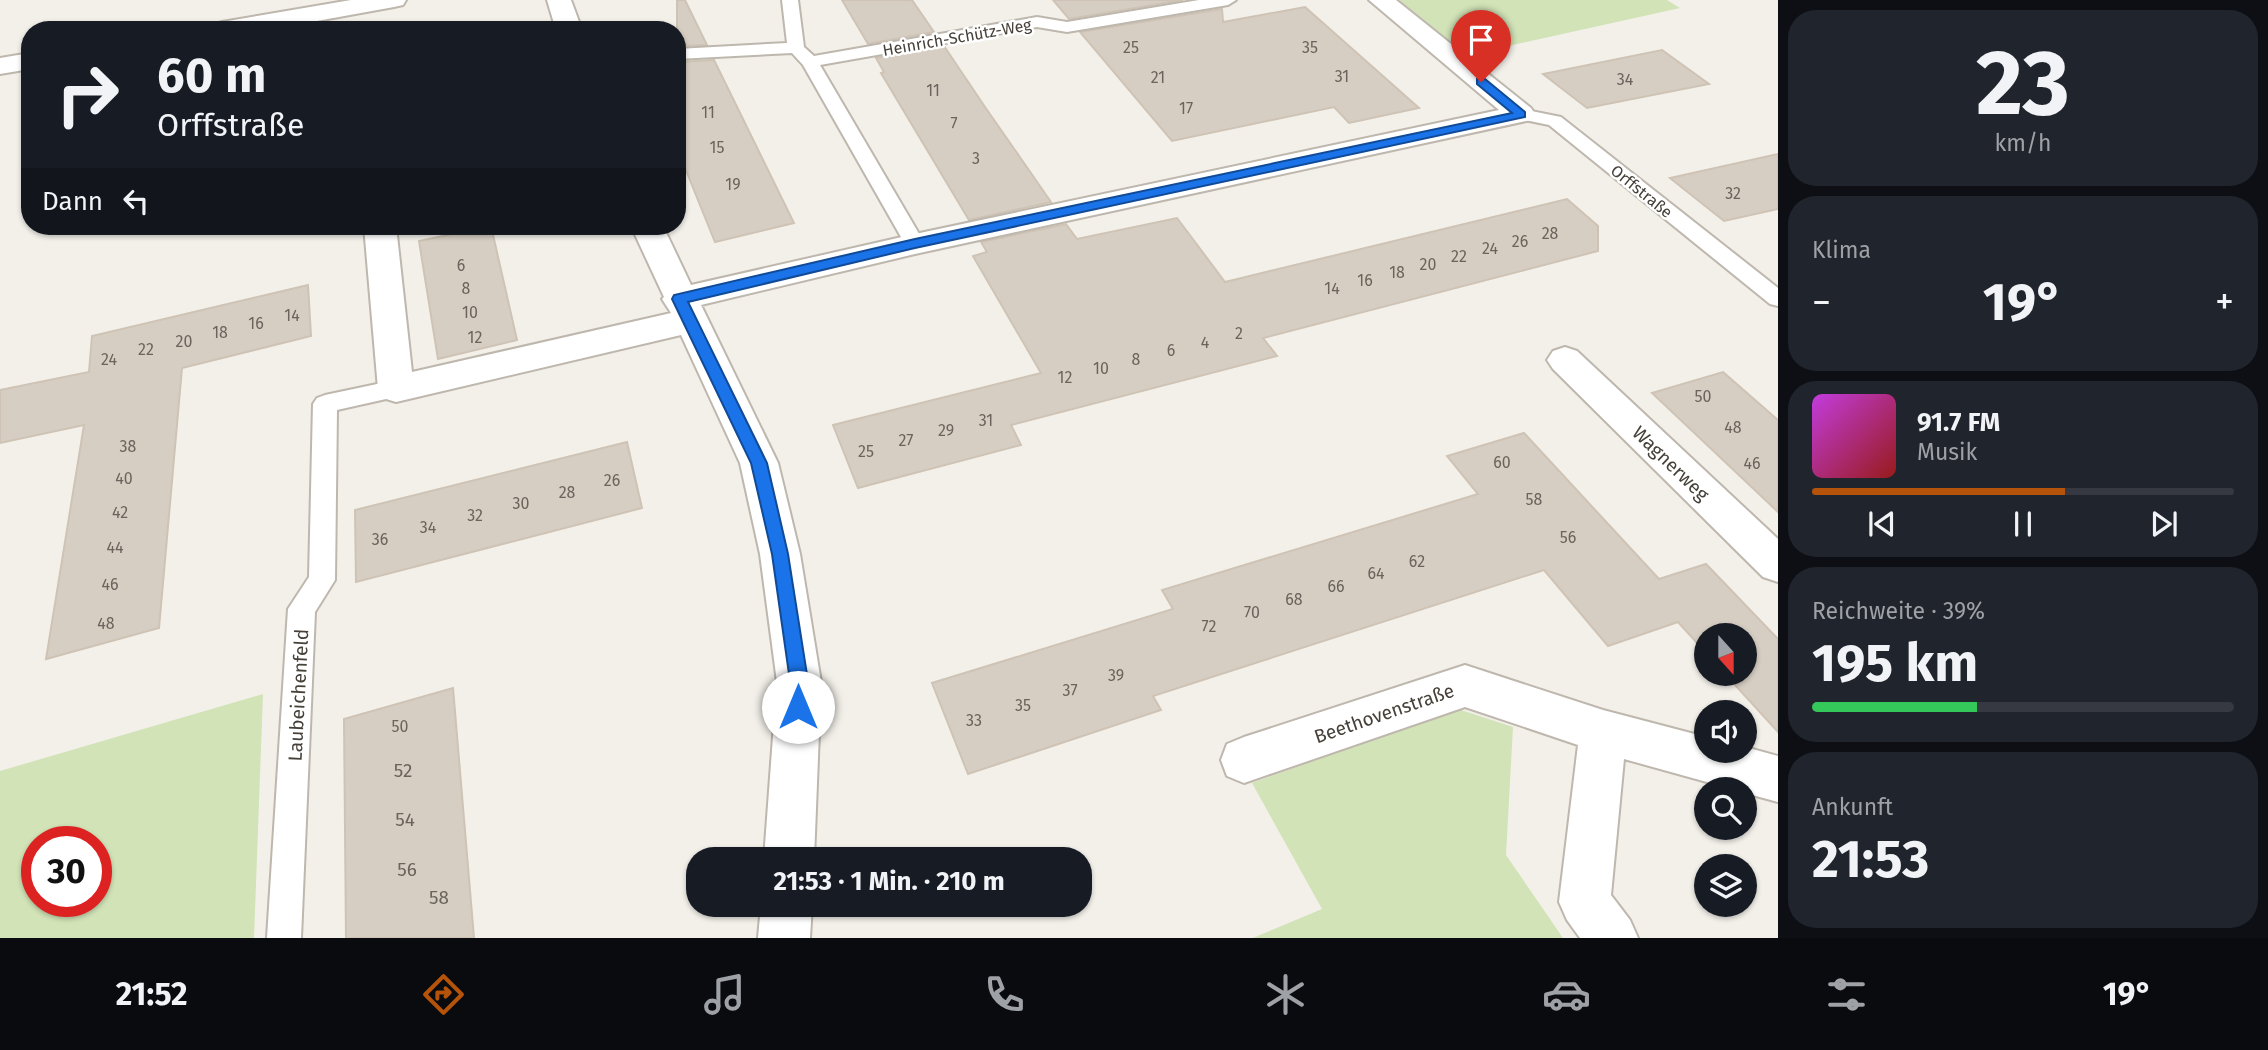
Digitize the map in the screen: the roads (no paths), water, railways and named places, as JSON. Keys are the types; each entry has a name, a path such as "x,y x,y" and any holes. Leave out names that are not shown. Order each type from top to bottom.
{"street":[{"path":"274,21 394,0"},
{"path":"559,0 566,21"},
{"name":"Orffstraße","path":"1381,0 1521,114"},
{"path":"0,66 21,62"},
{"name":"Orffstraße","path":"685,310 915,244 1521,114"},
{"path":"381,235 396,389"},
{"path":"651,235 759,463 780,554 799,681 790,847"},
{"name":"Laubeichenfeld","path":"396,389 685,310"},
{"name":"Wagnerweg","path":"1565,360 1778,565"},
{"name":"Beethovenstraße","path":"1244,760 1465,686 1603,732 1778,779"},
{"path":"1603,732 1585,902 1612,938"},
{"path":"783,938 786,917"}],"lane":[{"path":"790,0 796,47 810,62 915,244"},
{"name":"Heinrich-Schütz-Weg","path":"810,62 1037,22 1067,27 1228,0"},
{"path":"686,53 796,47"},
{"name":"Orffstraße","path":"1521,114 1555,121 1778,299"},
{"name":"Laubeichenfeld","path":"284,938 302,609 323,580 325,404 396,389"}]}
